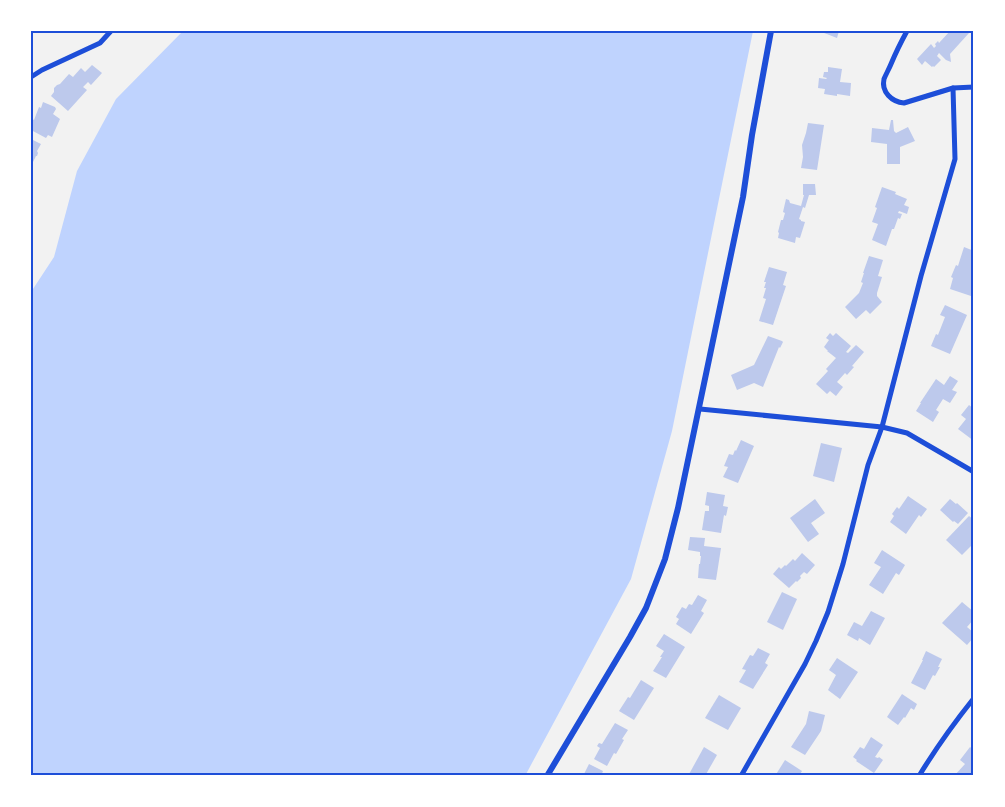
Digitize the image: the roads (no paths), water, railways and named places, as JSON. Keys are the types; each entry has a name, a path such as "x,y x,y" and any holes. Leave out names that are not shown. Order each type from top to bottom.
{"street":[{"path":"31,77 100,43 111,31"},
{"path":"547,776 646,608 667,551 700,409 744,197 752,135 772,31"},
{"path":"907,31 884,79 886,93 891,99 904,103 953,88 974,87"},
{"path":"741,776 805,664 828,612 843,564 868,465 882,428 921,276 955,159 953,88"},
{"path":"700,409 882,428 907,433 974,472"},
{"path":"919,776 948,732 974,698"}],"water":[{"path":"183,31 753,31 672,431 631,579 525,776 31,776 31,292 54,257 77,171 116,99"}]}
